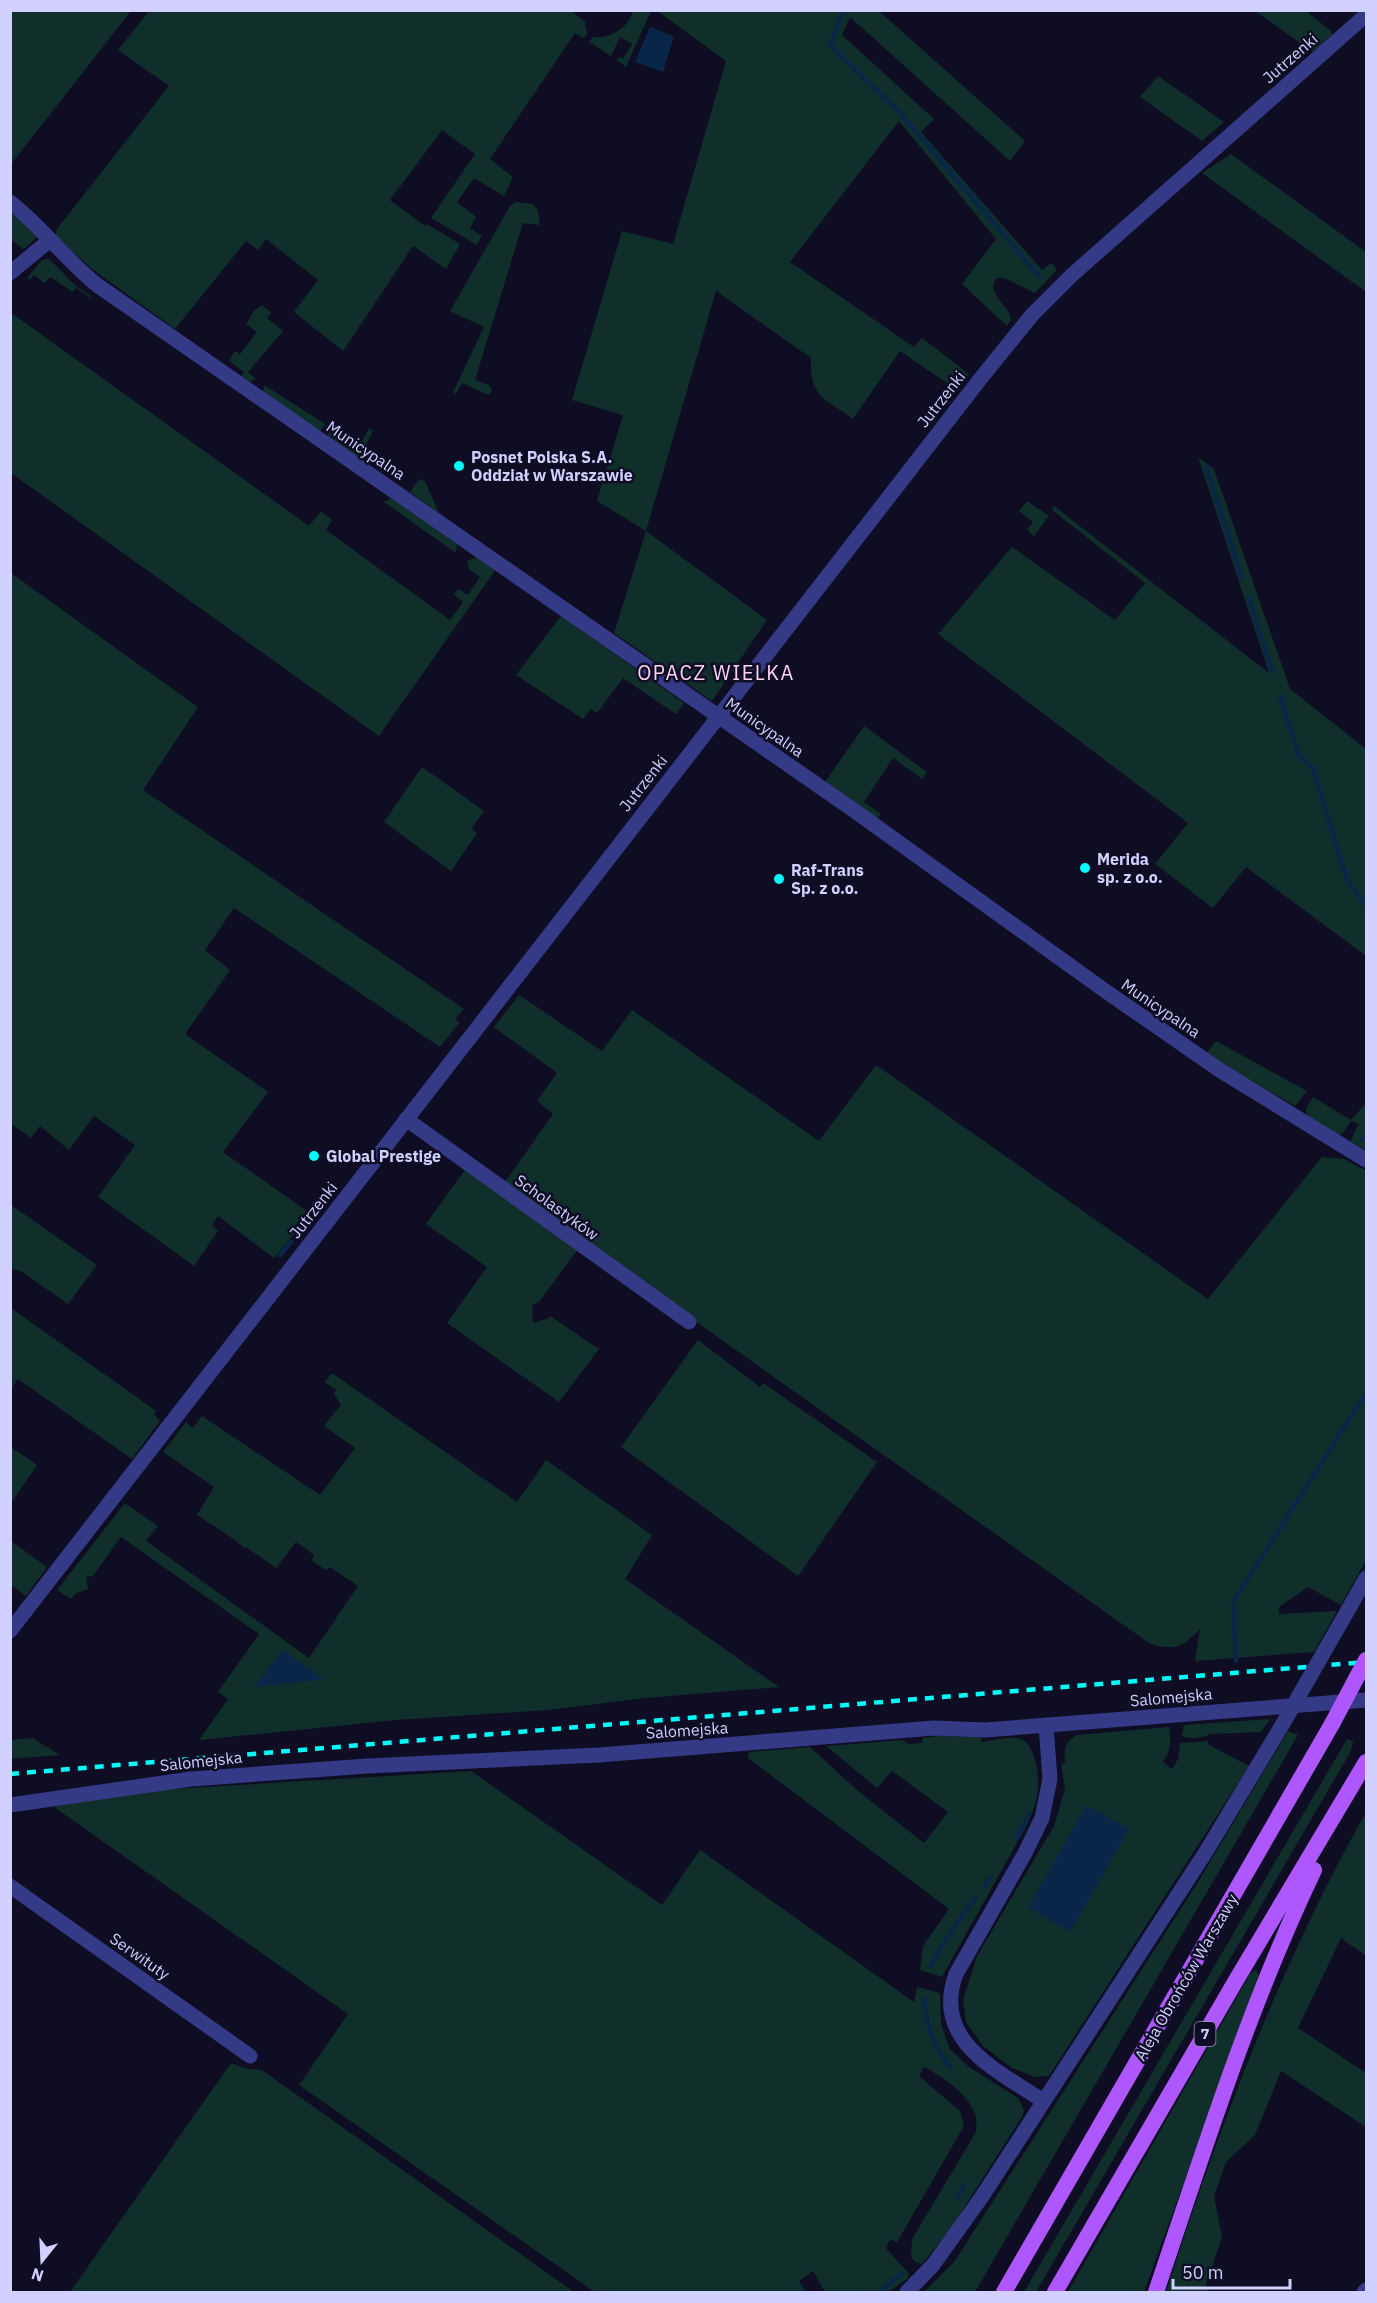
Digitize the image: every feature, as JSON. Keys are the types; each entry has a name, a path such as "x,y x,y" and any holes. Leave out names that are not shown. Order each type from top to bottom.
{"main road":[{"name":"Aleja Obrońców Warszawy","path":"1004,2292 1332,1724 1366,1660"},
{"name":"7","path":"1055,2292 1235,1982 1362,1770"},
{"path":"1156,2292 1233,2067 1282,1936 1362,1770"}],"street":[{"name":"Jutrzenki","path":"10,1631 986,372 1054,291 1366,15"},
{"name":"Municypalna","path":"10,202 38,226 72,263 97,285 718,716 1221,1071 1366,1160"},
{"path":"10,273 50,240"},
{"name":"Scholastyków","path":"406,1119 689,1323"},
{"path":"907,2292 956,2236 1207,1850 1281,1727 1366,1578"},
{"name":"Salomejska","path":"10,1805 191,1779 305,1770 599,1755 934,1728 980,1730 1366,1700"},
{"path":"1043,2101 982,2060 969,2048 955,2026 950,2000 951,1987 960,1965 1025,1853 1042,1818 1050,1779 1046,1725"},
{"name":"Serwituty","path":"10,1886 250,2056"}],"green space":[{"path":"575,10 574,13 585,22 587,34 584,38 575,33 490,159 513,177 504,196 474,178 457,202 476,217 470,228 482,236 477,245 431,218 475,154 442,130 390,200 425,226 427,224 460,244 446,269 413,246 343,351 294,312 318,280 266,239 258,250 246,241 175,329 92,269 55,236 57,229 169,86 118,50 149,11"},
{"path":"10,11 131,11 11,164"},
{"path":"633,11 651,11 626,67 617,60 619,57 623,59 632,44 620,37 611,56 589,42 593,37 606,36 618,31 627,23"},
{"path":"657,11 879,11 1025,141 1010,161 850,17 842,35 934,119 921,132 1042,270 1052,263 1057,270 1035,293 1004,278 997,278 994,284 995,294 1010,314 1011,320 1007,326 962,284 996,239 899,121 790,262 914,347 922,338 969,374 957,390 900,351 853,419 827,401 816,389 811,371 811,358 716,291 646,531 597,501 623,415 572,400 622,231 673,244 726,61"},
{"path":"1255,11 1306,11 1331,31 1332,35 1313,52"},
{"path":"1158,76 1224,122 1202,141 1140,97"},
{"path":"1231,154 1366,252 1366,292 1202,173"},
{"path":"516,202 532,204 538,210 540,225 523,223 475,380 489,385 492,390 490,394 486,394 462,383 456,394 453,392 484,327 450,311 510,206"},
{"path":"11,213 33,229 37,237 24,249 11,240"},
{"path":"49,259 91,298 76,288 73,292 50,277 44,283 34,275 30,280 27,278 42,260"},
{"path":"262,305 271,312 267,318 283,331 248,372 256,379 250,382 241,376 244,372 229,361 235,351 240,354 257,332 246,324 254,311"},
{"path":"10,312 309,526 321,511 332,520 326,530 450,620 463,602 454,595 458,589 468,595 480,577 469,569 467,561 477,557 496,569 379,736 11,473"},
{"path":"264,385 325,424 320,431 263,393"},
{"path":"331,428 359,447 369,428 373,430 363,452 358,457 327,437"},
{"path":"1198,457 1214,469 1290,689 1366,749 1366,956 1246,867 1213,908 1155,864 1188,823 938,634 1012,547 1115,620 1145,583 1052,510 1054,506 1269,673"},
{"path":"419,479 425,481 439,513 410,492"},
{"path":"392,498 457,544 456,553 384,502"},
{"path":"1027,501 1049,516 1034,536 1027,530 1033,522 1019,511"},
{"path":"646,531 767,620 712,701 614,633"},
{"path":"11,573 198,707 143,790 464,1009 455,1019 459,1023 440,1047 234,908 205,950 230,970 185,1034 268,1092 223,1152 311,1214 274,1258 218,1216 212,1225 218,1231 194,1266 98,1197 135,1145 94,1116 69,1150 40,1126 31,1138 11,1124"},
{"path":"561,616 684,703 676,714 623,678 597,713 591,709 583,719 516,675"},
{"path":"864,726 927,772 922,779 893,758 864,802 881,814 877,819 825,782"},
{"path":"422,767 484,811 472,828 477,833 451,871 384,822"},
{"path":"519,995 602,1051 632,1010 819,1141 876,1065 1208,1299 1322,1157 1344,1159 1366,1171 1366,1560 1341,1605 1308,1587 1279,1607 1279,1614 1337,1611 1314,1652 1195,1661 1200,1629 1178,1646 1165,1647 1149,1643 503,1185 553,1114 537,1101 557,1073 494,1027"},
{"path":"1216,1041 1307,1091 1295,1106 1205,1055"},
{"path":"1313,1097 1351,1120 1366,1103 1366,1150 1351,1142 1359,1124 1351,1121 1342,1134 1338,1135 1307,1115 1306,1109"},
{"path":"466,1168 578,1249 539,1302 532,1305 533,1323 550,1316 599,1349 559,1402 447,1323 487,1267 426,1224"},
{"path":"11,1205 97,1265 68,1304 21,1271 11,1269"},
{"path":"11,1308 156,1411 154,1415 160,1421 132,1459 18,1379 11,1389"},
{"path":"698,1340 760,1387 763,1383 877,1462 798,1576 621,1447"},
{"path":"332,1373 517,1502 546,1460 652,1535 625,1579 779,1687 646,1698 548,1710 396,1720 199,1740 228,1699 218,1692 259,1634 121,1537 93,1576 86,1577 88,1589 75,1594 71,1599 57,1590 125,1503 158,1526 146,1541 309,1658 358,1586 330,1567 326,1570 312,1561 314,1555 296,1542 276,1568 246,1547 244,1548 197,1515 214,1487 163,1452 186,1422 193,1428 202,1416 320,1495 355,1448 324,1426 341,1405 334,1394 336,1390 325,1382"},
{"path":"11,1447 37,1465 11,1503"},
{"path":"11,1541 47,1567 26,1596 11,1585"},
{"path":"1270,1719 1261,1732 1210,1734 1196,1738 1182,1736 1184,1725"},
{"path":"1169,1727 1170,1745 1163,1762 1172,1769 1178,1759 1180,1743 1208,1741 1209,1745 1249,1766 1049,2076 1035,2077 1012,2068 983,2046 966,2022 963,2000 977,1956 1054,1826 1065,1789 1061,1764 1065,1763 1066,1746 1077,1735"},
{"path":"1288,1731 1298,1735 975,2292 924,2292 954,2262 1198,1882"},
{"path":"981,1737 981,1742 1006,1738 1020,1739 1026,1742 1034,1755 1038,1781 1036,1799 1028,1823 942,1977 920,1970 923,1946 949,1909 748,1758 749,1752 810,1747 858,1791 924,1843 948,1812 892,1771 877,1788 826,1746 902,1740 909,1744 922,1743 923,1738"},
{"path":"32,1738 60,1755 11,1759 11,1740"},
{"path":"1347,1739 1353,1741 1351,1751 1036,2292 1024,2292"},
{"path":"471,1771 662,1905 700,1850 914,2002 917,1987 940,1993 941,2024 950,2049 969,2067 1018,2098 1024,2110 1022,2117 951,2228 922,2264 916,2262 911,2257 912,2239 976,2132 976,2117 962,2094 947,2081 924,2067 919,2076 960,2111 964,2126 897,2242 890,2239 886,2248 909,2274 907,2279 888,2292 825,2292 813,2271 799,2281 806,2292 595,2292 299,2085 348,2014 54,1807 74,1800 140,1791"},
{"path":"1366,1812 1366,1956 1341,1938 1298,2028 1366,2073 1366,2127 1281,2071 1255,2135 1226,2162 1214,2196 1222,2237 1205,2288 1211,2292 1166,2292 1230,2107 1279,1987 1335,1869"},
{"path":"1256,1970 1259,1976 1144,2292 1068,2292 1250,1974"},
{"path":"231,2063 248,2069 262,2070 574,2292 70,2292"}],"water":[{"path":"650,27 674,36 663,72 635,62"},
{"path":"282,1650 324,1679 255,1686"},
{"path":"1086,1805 1129,1829 1071,1932 1028,1908"}],"waterway":[{"path":"844,10 830,45 900,113 1040,277"},
{"path":"1206,467 1242,578"},
{"path":"1249,598 1272,671"},
{"path":"1280,697 1299,756 1313,769 1347,880 1366,906"},
{"path":"1362,1139 1366,1141"},
{"path":"301,1230 311,1217"},
{"path":"280,1255 291,1242"},
{"path":"1236,1661 1233,1602 1366,1393"},
{"path":"1016,1839 1029,1814"},
{"path":"984,1886 990,1878"},
{"path":"931,1966 944,1942 975,1898"},
{"path":"924,1999 932,2036 951,2068"},
{"path":"958,2197 964,2186"},
{"path":"880,2292 902,2273"}],"railway":[{"path":"10,1774 1366,1662"}],"place":[{"name":"Posnet Polska S.A. Oddział w Warszawie","path":"459,466"},
{"name":"Merida sp. z o.o.","path":"1085,868"},
{"name":"Raf-Trans Sp. z o.o.","path":"779,879"},
{"name":"Global Prestige","path":"314,1156"}],"district":[{"name":"OPACZ WIELKA","path":"716,673"}]}
